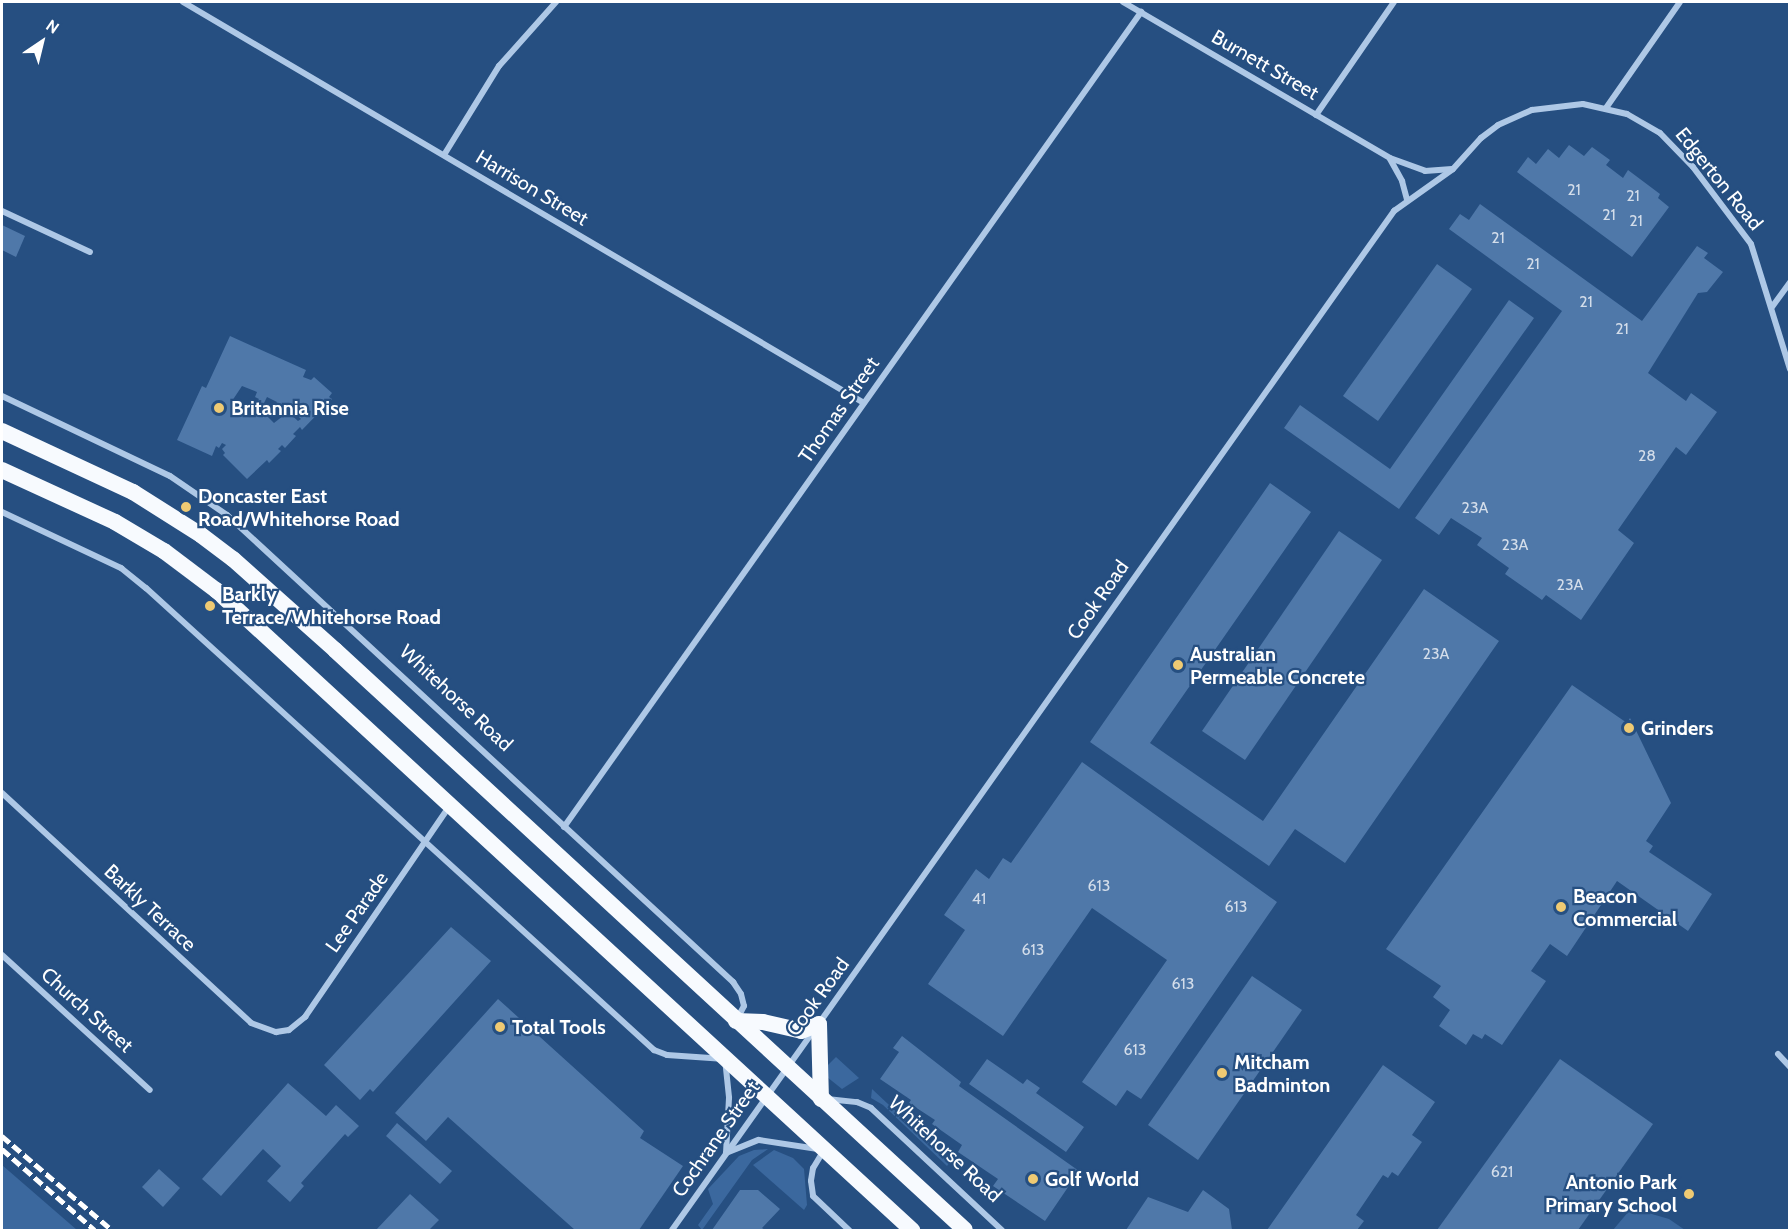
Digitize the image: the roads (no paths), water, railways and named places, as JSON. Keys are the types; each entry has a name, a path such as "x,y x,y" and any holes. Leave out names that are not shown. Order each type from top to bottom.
{"highway":[{"path":"2,431 133,492 201,535 233,559 335,650 965,1230"},
{"path":"2,470 115,522 197,575 236,608 912,1230"},
{"path":"736,1021 763,1022 801,1031 819,1024 821,1099"}],"street":[{"name":"Harrison Street","path":"183,2 864,403"},
{"path":"444,155 499,66 556,2"},
{"name":"Burnett Street","path":"1123,2 1390,158 1425,171 1452,169"},
{"path":"1316,114 1394,2"},
{"path":"1606,108 1680,2"},
{"name":"Thomas Street","path":"564,827 1141,12"},
{"name":"Edgerton Road","path":"1452,169 1481,138 1498,125 1532,110 1561,104 1606,108 1627,114 1660,133 1692,167 1752,244 1790,369"},
{"path":"1390,158 1402,181 1407,200"},
{"name":"Cook Road","path":"788,1068 1394,211 1452,169"},
{"path":"2,211 90,252"},
{"path":"1772,307 1790,282"},
{"name":"Whitehorse Road","path":"2,396 145,463 203,497 249,535 733,982 741,994 744,1006 736,1021"},
{"path":"2,512 121,568 146,588 654,1050 667,1055 725,1059 729,1098 726,1153 759,1140 824,1150 813,1168 810,1181 813,1196 849,1230"},
{"name":"Barkly Terrace","path":"2,793 251,1023 267,1031 284,1031"},
{"name":"Lee Parade","path":"284,1031 295,1027 304,1017 450,805"},
{"name":"Church Street","path":"2,955 150,1090"},
{"path":"1778,1054 1790,1067"},
{"name":"Cochrane Street","path":"672,1230 788,1068"},
{"name":"Whitehorse Road","path":"821,1099 857,1102 871,1108 1002,1230"}],"railway":[{"path":"2,1136 112,1230"},
{"path":"2,1149 95,1230"}],"place":[{"name":"Britannia Rise","path":"219,408"},
{"name":"Doncaster East Road/Whitehorse Road","path":"186,507"},
{"name":"Barkly Terrace/Whitehorse Road","path":"210,606"},
{"name":"Australian Permeable Concrete","path":"1178,665"},
{"name":"Grinders","path":"1629,728"},
{"name":"Beacon Commercial","path":"1561,907"},
{"name":"Total Tools","path":"500,1027"},
{"name":"Mitcham Badminton","path":"1222,1073"},
{"name":"Golf World","path":"1033,1179"},
{"name":"Antonio Park Primary School","path":"1689,1194"}]}
